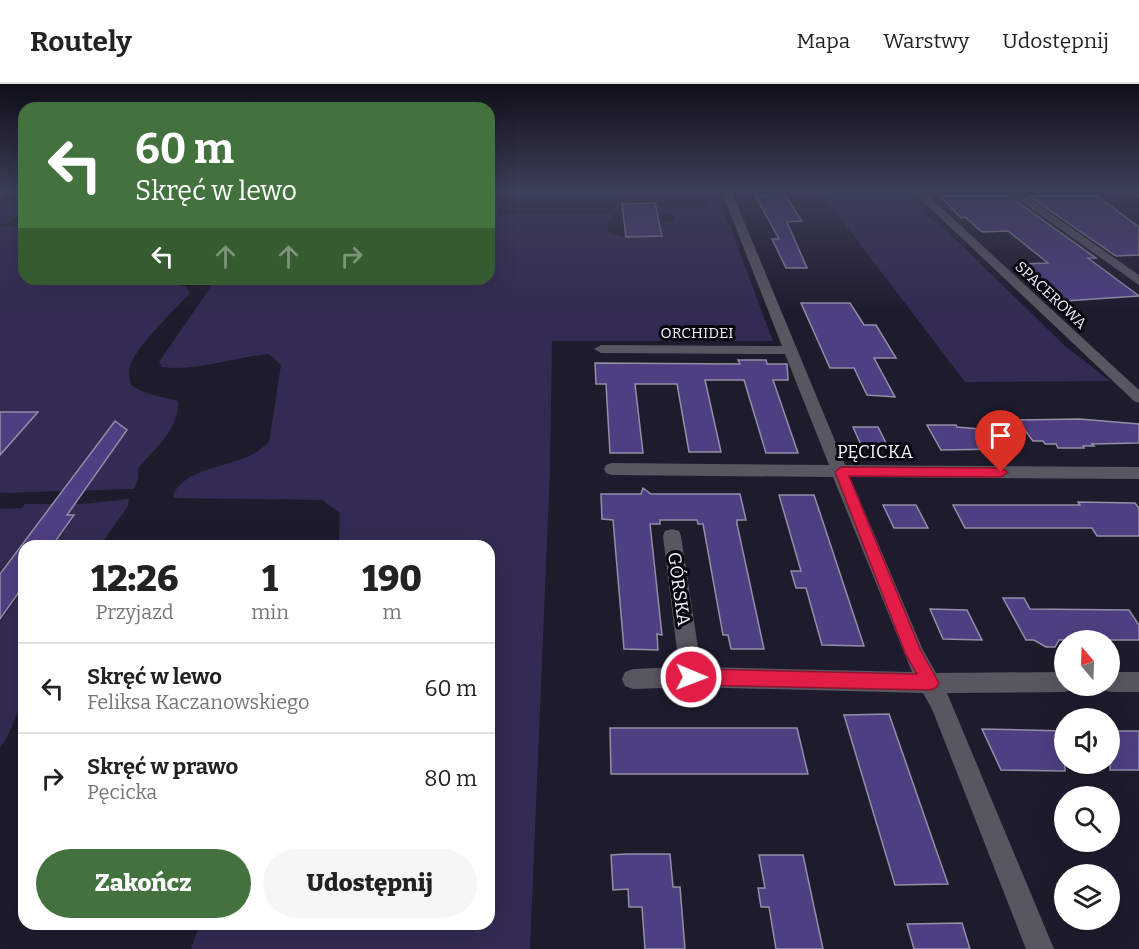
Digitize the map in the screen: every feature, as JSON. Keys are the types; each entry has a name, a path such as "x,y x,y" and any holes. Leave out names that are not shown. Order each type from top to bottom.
{"street":[{"path":"743,230 914,655 930,683 1040,949"},
{"name":"SPACEROWA","path":"959,230 1139,398"},
{"path":"1068,230 1139,280"},
{"name":"ORCHIDEI","path":"601,349 792,350"},
{"name":"PĘCICKA","path":"612,470 1139,473"},
{"name":"GÓRSKA","path":"672,536 691,677"},
{"path":"633,679 691,677 930,683 1054,682"},
{"path":"1120,682 1139,682"}],"shaded area":[{"path":"0,230 18,230 18,285 180,285 186,287 190,293 145,341 129,370 131,385 148,393 178,401 175,421 138,469 138,479 134,489 0,493 0,456 38,412 0,411","holes":["93,449 114,449 86,489 65,489"]},
{"path":"495,230 608,230 609,233 626,237 663,236 662,230 731,230 773,341 552,341 550,470 530,949 191,949 198,930 495,930 495,540 339,540 340,513 322,500 173,498 177,488 195,475 255,453 269,442 281,365 269,354 188,368 162,367 159,362 212,285 495,285"},
{"path":"850,230 946,230 1065,346 1110,381 965,382"},
{"path":"129,499 128,506 104,540 58,540 75,516 44,515 25,540 18,540 18,549 0,572 0,509 22,508 25,504 82,504"},
{"path":"18,596 18,711 11,730 0,748 0,622"}],"building":[{"path":"625,230 661,230 662,236 626,237"},
{"path":"774,230 791,230 807,268 786,268 772,239 779,239"},
{"path":"980,230 1057,230 1096,258 1088,258 1139,296 1065,301 1021,264 1048,263 1008,231"},
{"path":"1079,230 1139,230 1139,255 1116,256"},
{"path":"801,303 850,303 864,325 876,325 896,358 874,358 895,397 867,395 854,368 830,368"},
{"path":"738,360 766,360 767,364 787,364 788,380 773,380 798,453 766,453 744,380 705,380 721,452 689,452 677,384 635,384 643,453 610,453 606,384 596,384 595,363 740,364"},
{"path":"0,412 38,412 0,455"},
{"path":"1080,419 1139,424 1139,443 1092,444 1094,446 1083,446 1084,448 1058,448 1056,444 1033,441 1017,420"},
{"path":"115,421 127,430 67,515 74,515 56,540 26,540"},
{"path":"927,425 956,425 957,427 991,430 1004,449 941,450"},
{"path":"853,427 878,427 887,445 861,445"},
{"path":"643,488 651,494 740,494 746,520 737,520 737,524 764,649 731,649 728,635 723,635 703,524 698,524 697,520 660,520 660,524 650,524 662,635 657,634 658,650 624,649 613,520 602,519 601,494 641,494"},
{"path":"779,495 814,495 864,646 822,645 806,588 796,588 791,571 801,571"},
{"path":"1078,502 1135,503 1139,508 1139,536 1097,536 1092,528 965,528 953,505 1080,505"},
{"path":"883,505 916,505 928,528 894,528"},
{"path":"18,550 18,594 0,619 0,574"},
{"path":"1003,598 1024,598 1030,609 1129,610 1139,625 1139,640 1120,640 1120,630 1054,630 1054,647 1046,647 1034,640 1026,640"},
{"path":"930,609 967,610 982,640 943,639"},
{"path":"889,714 948,884 895,885 844,715"},
{"path":"610,728 797,728 808,774 611,774"},
{"path":"982,729 1054,731 1054,771 1001,770"},
{"path":"1120,731 1139,731 1139,770 1120,770"},
{"path":"670,854 673,887 680,887 685,949 645,949 642,907 629,907 628,889 613,890 611,855"},
{"path":"759,855 803,855 823,949 776,949 769,907 761,907 758,888 765,888"},
{"path":"962,923 970,949 914,949 907,924"}],"route":[{"path":"691,677 930,683 914,655 841,472 1001,472"}]}
